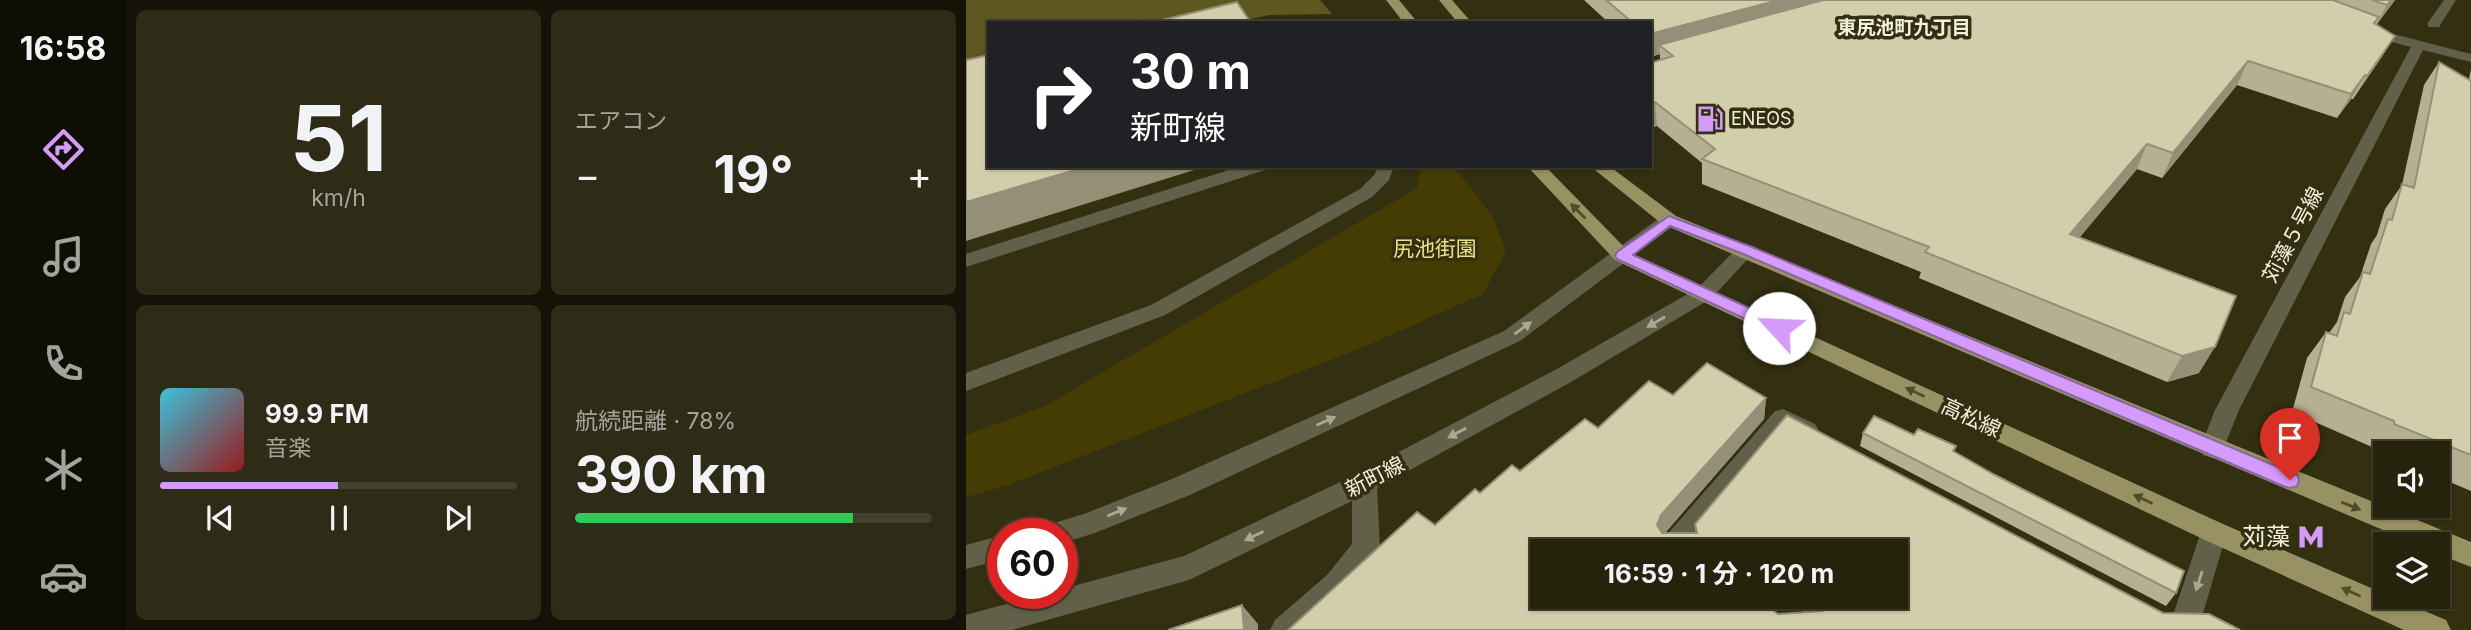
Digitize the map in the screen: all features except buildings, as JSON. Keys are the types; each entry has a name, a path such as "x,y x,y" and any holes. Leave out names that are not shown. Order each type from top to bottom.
{"main road":[{"path":"1392,0 1409,21"},
{"path":"1445,0 1463,21"},
{"name":"高松線","path":"1537,168 1622,256 2214,532 2435,630"},
{"path":"1601,168 1669,220 2471,555"}],"street":[{"path":"2434,24 2449,0"},
{"path":"2347,24 2471,58"},
{"name":"苅藻５号線","path":"2212,448 2227,410 2419,45"},
{"path":"966,261 1253,168"},
{"path":"966,382 1158,310 1366,193 1383,176 1385,168"},
{"path":"1078,527 1181,486 1512,336 1669,220"},
{"name":"新町線","path":"966,629 1189,567 1364,483 1563,376 1705,293 1746,250"},
{"path":"1681,539 1783,418 1832,445"},
{"path":"1285,630 1337,584 1366,548 1364,483"},
{"path":"2175,628 2214,532"},
{"path":"966,557 987,551"}],"green space":[{"name":"尻池街園","path":"1421,168 1455,168 1492,215 1506,251 1483,294 1364,347 1006,486 966,497 966,435 1045,406 1417,188"}],"shaded area":[{"path":"966,0 1320,0 1332,14 1269,15 1240,21 987,21 987,80 966,85"}],"place":[{"name":"ENEOS","path":"1710,119"},
{"name":"苅藻","path":"2311,537"}],"district":[{"name":"東尻池町九丁目","path":"1904,27"}],"route":[{"path":"1779,328 1622,256 1669,220 2290,480"}]}
